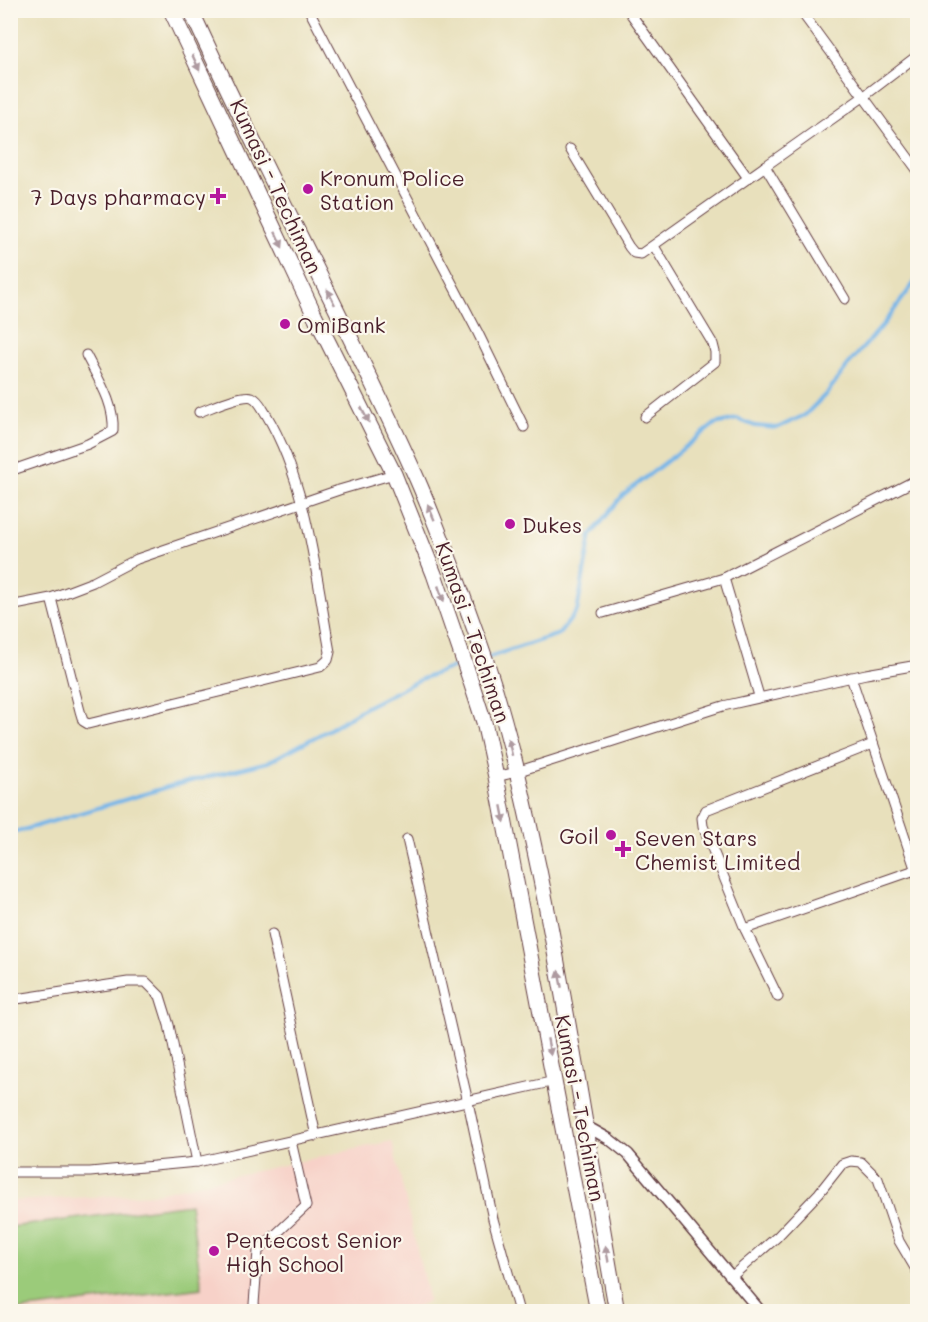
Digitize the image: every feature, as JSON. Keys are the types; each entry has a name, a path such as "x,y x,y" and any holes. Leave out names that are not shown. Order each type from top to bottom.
{"highway":[{"name":"Kumasi - Techiman","path":"171,10 315,316 394,474 434,574 469,676 484,722 496,777 598,1311"},
{"path":"191,10 416,477 455,571 489,669 532,838 565,1001 617,1311"}],"street":[{"path":"309,10 477,331 524,427"},
{"path":"628,10 748,178"},
{"path":"800,10 918,171"},
{"path":"570,149 629,247 634,253 641,254 863,97 918,55"},
{"path":"765,166 845,299"},
{"path":"645,417 715,362 716,352 654,246"},
{"path":"10,471 88,444 113,431 114,419 111,405 86,355"},
{"path":"51,598 80,711 83,721 88,723 320,667 328,660 330,652 301,503 277,433 257,400 250,397 240,397 199,412"},
{"path":"10,606 51,598 93,582 138,559 394,474"},
{"path":"603,613 724,578 918,479"},
{"path":"724,578 759,696"},
{"path":"496,777 759,696 918,665"},
{"path":"745,929 916,874 851,677"},
{"path":"778,998 745,929 703,826 702,818 706,810 873,744"},
{"path":"407,839 493,1219 519,1311"},
{"path":"272,934 316,1136"},
{"path":"10,1000 128,982 146,982 160,996 169,1025 197,1162"},
{"path":"10,1172 90,1172 197,1162 555,1081"},
{"path":"584,1125 609,1139 628,1154 761,1311"},
{"path":"257,1311 254,1304 258,1251 306,1206 291,1141"},
{"path":"731,1277 777,1237 819,1193 842,1164 851,1161 861,1162 878,1179 899,1241 918,1273"}],"shaded area":[{"name":"Pentecost Senior High School","path":"392,1141 429,1301 405,1312 11,1312 11,1201 152,1194"}],"green space":[{"path":"190,1204 202,1288 12,1311 11,1227"}],"waterway":[{"path":"489,657 559,634 577,611 591,535 623,495 715,424 737,419 755,426 777,428 805,415 827,393 918,278"},
{"path":"10,831 20,831 171,786 268,762 419,680 461,664"}],"place":[{"name":"Kronum Police Station","path":"308,189"},
{"name":"7 Days pharmacy","path":"218,196"},
{"name":"OmiBank","path":"285,324"},
{"name":"Dukes","path":"510,524"},
{"name":"Goil","path":"611,835"},
{"name":"Seven Stars Chemist Limited","path":"623,849"},
{"name":"Pentecost Senior High School","path":"214,1251"}]}
